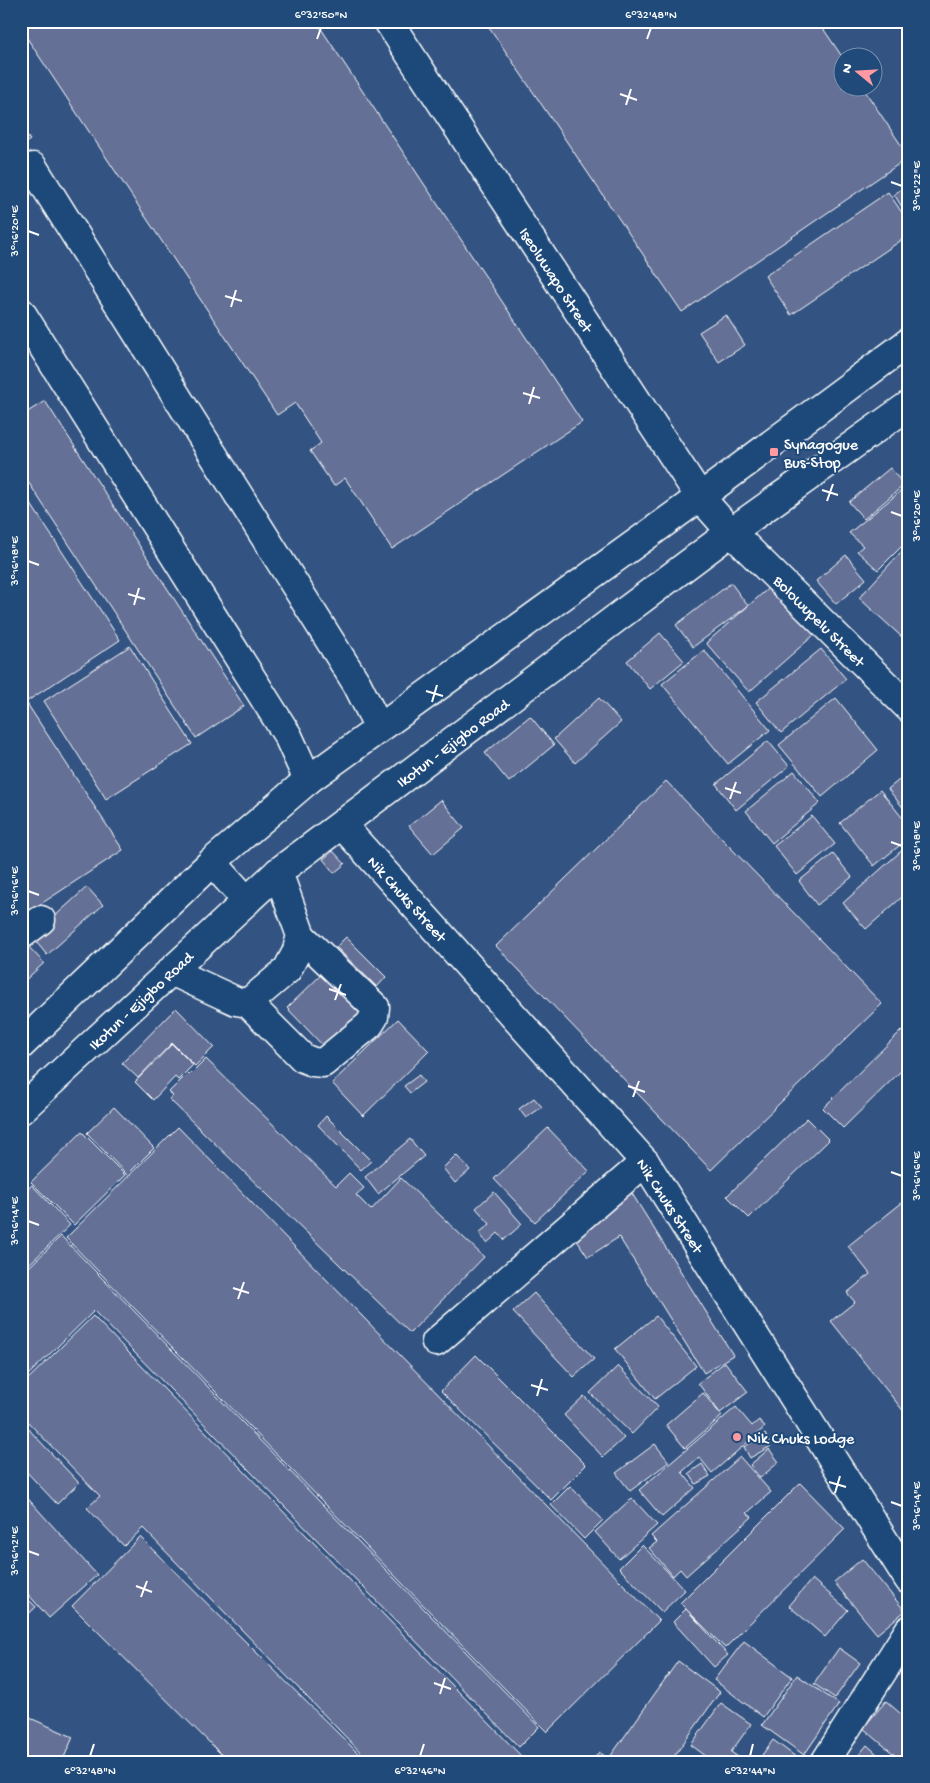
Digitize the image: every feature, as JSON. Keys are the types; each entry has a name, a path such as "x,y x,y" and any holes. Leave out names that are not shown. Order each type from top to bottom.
{"main road":[{"name":"Iseoluwapo Street","path":"388,21 700,497 731,532"},
{"path":"33,167 357,684 379,728"},
{"path":"21,312 288,736 308,780"},
{"path":"21,1045 212,862 308,780 700,497 909,342"},
{"name":"Ikotun - Ejigbo Road","path":"21,1110 278,872 731,532 909,405"},
{"name":"Bolowupelu Street","path":"731,532 909,708"},
{"name":"Nik Chuks Street","path":"342,825 645,1162 909,1580"},
{"path":"212,862 247,901"},
{"path":"171,971 236,1001 248,1003 303,1058 313,1062 324,1063 369,1025 374,1017 375,1007 301,936 278,872"},
{"path":"248,1003 286,970 296,953 301,936"},
{"path":"436,1342 645,1162"},
{"path":"825,1762 906,1642"}],"building":[{"path":"21,21 316,21 582,422 392,549 345,478 334,486 310,451 321,443 295,403 277,415 21,29"},
{"path":"485,21 818,21 836,48 832,48 832,98 870,98 909,157 682,312"},
{"path":"896,21 909,21 909,42"},
{"path":"21,128 30,140 21,146"},
{"path":"909,184 909,217 908,217 894,194"},
{"path":"888,192 909,223 909,235 791,315 765,276"},
{"path":"726,315 745,345 719,362 699,332"},
{"path":"45,401 244,706 196,738 21,471 21,416"},
{"path":"890,468 904,485 864,519 849,502"},
{"path":"907,486 909,488 909,539 878,570 857,551 863,546 849,533"},
{"path":"21,489 120,640 26,702 123,850 21,917"},
{"path":"909,543 909,632 903,638 859,598"},
{"path":"846,555 866,579 836,604 816,581"},
{"path":"731,583 748,606 693,647 676,625"},
{"path":"772,585 815,634 749,692 706,643"},
{"path":"660,633 684,661 650,689 627,661"},
{"path":"130,646 192,744 106,799 44,701"},
{"path":"821,649 846,679 781,733 756,702"},
{"path":"704,650 770,730 728,764 662,684"},
{"path":"599,698 621,722 575,763 554,739"},
{"path":"836,698 878,750 822,797 779,745"},
{"path":"530,716 554,745 509,782 485,753"},
{"path":"768,741 789,766 736,810 716,784"},
{"path":"794,771 820,803 772,843 746,811"},
{"path":"909,772 909,815 888,789"},
{"path":"666,781 882,1004 711,1170 496,946"},
{"path":"880,790 909,826 909,838 874,866 840,823"},
{"path":"441,800 464,828 433,854 409,826"},
{"path":"812,816 835,844 797,875 774,846"},
{"path":"909,844 909,891 866,929 843,903"},
{"path":"333,851 345,864 334,873 323,859"},
{"path":"833,854 852,877 817,905 799,881"},
{"path":"87,887 103,905 47,955 32,937"},
{"path":"909,923 909,936 902,929"},
{"path":"346,937 386,977 377,987 336,947"},
{"path":"24,942 44,963 21,984 21,944"},
{"path":"327,969 368,1012 328,1051 287,1008"},
{"path":"176,1008 214,1047 195,1066 172,1043 138,1078 122,1063"},
{"path":"398,1019 429,1051 363,1116 332,1083"},
{"path":"903,1029 909,1035 909,1063 843,1128 823,1108"},
{"path":"172,1044 193,1065 178,1080 175,1077 153,1100 135,1082"},
{"path":"206,1059 336,1186 349,1173 364,1188 356,1195 371,1210 401,1178 484,1257 410,1333 169,1099 173,1096 169,1092 188,1073 190,1075"},
{"path":"419,1075 424,1082 410,1093 404,1086"},
{"path":"534,1098 542,1107 526,1118 519,1109"},
{"path":"114,1107 154,1148 127,1175 87,1133"},
{"path":"326,1116 371,1161 361,1170 318,1125"},
{"path":"807,1118 829,1140 749,1218 727,1196"},
{"path":"178,1127 659,1621 547,1732 66,1238"},
{"path":"548,1128 589,1171 535,1222 494,1179"},
{"path":"82,1132 125,1175 74,1225 31,1182"},
{"path":"410,1139 424,1156 378,1194 365,1177"},
{"path":"456,1155 470,1170 455,1183 443,1168"},
{"path":"32,1185 70,1225 21,1272 21,1195"},
{"path":"494,1192 522,1224 504,1240 498,1233 487,1243 479,1233 490,1224 476,1208"},
{"path":"631,1192 733,1355 704,1373 619,1237 588,1257 570,1230"},
{"path":"909,1197 909,1418 831,1321 855,1302 847,1293 870,1274 848,1246"},
{"path":"61,1236 539,1727 519,1747 94,1311 21,1382 21,1275"},
{"path":"534,1293 594,1359 574,1377 513,1312"},
{"path":"93,1316 527,1762 370,1762 143,1528 124,1546 87,1508 100,1496 21,1415 21,1386"},
{"path":"656,1316 696,1366 655,1399 615,1349"},
{"path":"476,1355 586,1465 551,1500 441,1391"},
{"path":"725,1362 748,1392 720,1413 698,1383"},
{"path":"618,1366 658,1407 632,1434 590,1393"},
{"path":"703,1393 722,1416 685,1448 666,1425"},
{"path":"584,1396 624,1438 603,1457 564,1415"},
{"path":"736,1407 752,1426 759,1420 765,1427 712,1473 699,1457 682,1472 695,1488 662,1517 639,1490"},
{"path":"21,1421 79,1483 57,1504 21,1466"},
{"path":"765,1434 771,1446 750,1458 744,1447"},
{"path":"655,1444 669,1462 630,1491 616,1473"},
{"path":"769,1449 779,1462 760,1478 750,1465"},
{"path":"740,1457 771,1492 747,1513 752,1517 686,1576 680,1569 673,1576 649,1548 657,1542 651,1536"},
{"path":"702,1464 710,1476 696,1484 689,1473"},
{"path":"800,1483 845,1529 725,1648 680,1603"},
{"path":"570,1486 603,1520 584,1539 551,1505"},
{"path":"21,1491 97,1575 49,1618 21,1586"},
{"path":"632,1498 657,1525 619,1559 595,1532"},
{"path":"140,1537 367,1762 229,1762 72,1606"},
{"path":"642,1545 685,1590 662,1612 619,1568"},
{"path":"862,1559 905,1611 877,1634 834,1582"},
{"path":"812,1579 848,1610 825,1637 789,1606"},
{"path":"21,1592 36,1607 21,1621"},
{"path":"686,1609 728,1655 714,1667 673,1622"},
{"path":"744,1641 792,1677 763,1717 714,1680"},
{"path":"839,1648 860,1663 835,1698 814,1684"},
{"path":"678,1661 720,1692 670,1762 616,1762 610,1757"},
{"path":"797,1675 839,1704 804,1755 762,1725"},
{"path":"886,1701 909,1721 909,1753 902,1761 863,1728"},
{"path":"721,1703 751,1724 731,1752 745,1762 714,1762 691,1745"},
{"path":"21,1714 73,1737 62,1762 21,1762"},
{"path":"773,1740 796,1757 793,1762 757,1762"},
{"path":"867,1745 886,1762 853,1762"},
{"path":"599,1752 613,1762 591,1762"}],"place":[{"name":"Synagogue Bus-Stop","path":"774,452"},
{"name":"Nik Chuks Lodge","path":"737,1437"}]}
